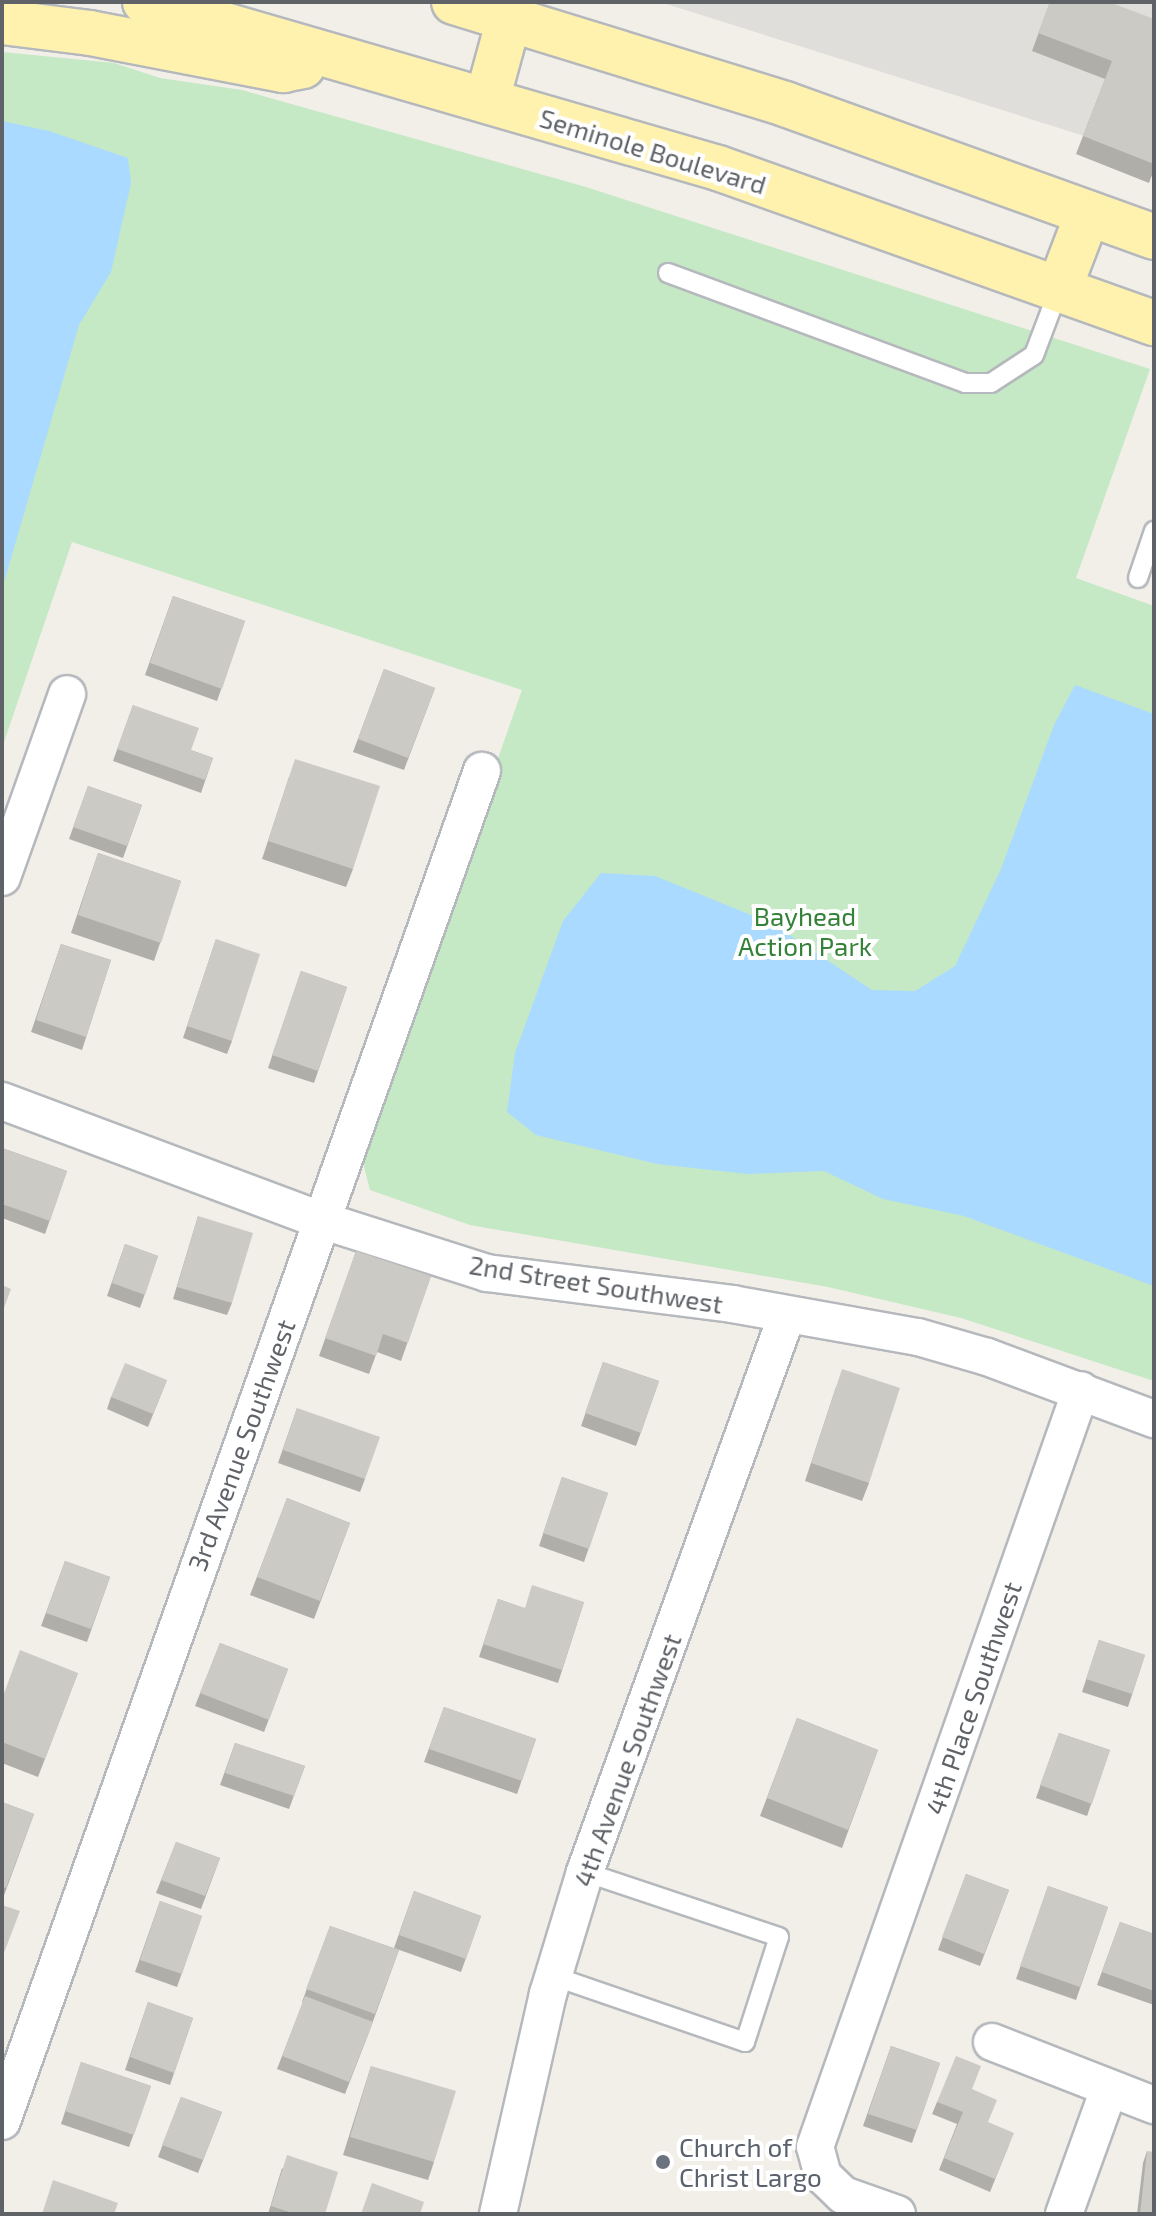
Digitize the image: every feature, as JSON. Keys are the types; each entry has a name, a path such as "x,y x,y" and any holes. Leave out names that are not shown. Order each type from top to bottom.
{"main road":[{"name":"Seminole Boulevard","path":"145,2 718,168 1154,323"},
{"path":"454,2 511,10 785,104 1154,237"},
{"path":"487,100 511,10"},
{"path":"2,22 90,33 283,70 342,58"},
{"path":"1059,289 1088,213"}],"street":[{"path":"2,877 67,694"},
{"name":"3rd Avenue Southwest","path":"2,2121 482,771"},
{"name":"2nd Street Southwest","path":"2,1101 321,1220 487,1273 787,1315 918,1337 1081,1390 1154,1419"},
{"name":"4th Avenue Southwest","path":"498,2214 553,1976 585,1872 787,1315"},
{"name":"4th Place Southwest","path":"897,2214 843,2195 823,2176 815,2147 1081,1390"},
{"path":"992,2042 1154,2105"},
{"path":"1064,2214 1109,2089"}],"lane":[{"path":"668,273 965,383 991,383 1034,355 1059,289"},
{"path":"1138,578 1154,531"},
{"path":"553,1976 745,2042 779,1937 585,1872"}],"shaded area":[{"path":"660,2 1154,2 1154,158"}],"green space":[{"name":"Bayhead Action Park","path":"2,52 114,63 160,78 242,90 586,187 1150,369 1076,578 1154,606 1154,1381 961,1318 828,1287 470,1225 370,1190 360,1151 522,690 72,542 2,748"}],"water":[{"path":"2,121 49,131 128,158 131,183 111,272 79,325 2,589"},
{"path":"1075,685 1154,714 1154,1286 964,1216 883,1199 824,1171 748,1174 657,1164 536,1135 507,1112 515,1053 563,921 601,873 655,876 771,923 872,990 915,991 955,966 1001,869 1054,725"}],"building":[{"path":"1050,2 1109,2 1154,19 1154,164 1083,136 1112,61 1038,33"},
{"path":"173,596 245,621 222,689 150,663"},
{"path":"384,669 435,688 408,758 358,739"},
{"path":"133,705 199,728 191,750 213,758 205,780 117,749"},
{"path":"295,759 380,786 353,869 268,841"},
{"path":"88,786 142,805 127,846 73,827"},
{"path":"98,853 181,881 161,943 78,915"},
{"path":"216,939 260,954 232,1041 187,1026"},
{"path":"61,944 111,960 86,1037 36,1020"},
{"path":"301,971 347,987 318,1071 272,1055"},
{"path":"2,1148 67,1171 50,1221 2,1204"},
{"path":"198,1216 253,1233 232,1303 177,1287"},
{"path":"125,1244 158,1256 145,1295 112,1283"},
{"path":"356,1251 431,1276 408,1343 383,1334 376,1356 325,1338"},
{"path":"2,1285 11,1289 2,1313"},
{"path":"603,1362 659,1381 641,1433 585,1413"},
{"path":"125,1363 167,1380 153,1414 111,1397"},
{"path":"842,1369 900,1388 869,1483 811,1463"},
{"path":"297,1408 380,1437 365,1479 283,1450"},
{"path":"562,1477 608,1493 589,1549 543,1533"},
{"path":"287,1498 350,1523 320,1601 257,1577"},
{"path":"65,1561 110,1577 91,1629 46,1613"},
{"path":"532,1585 584,1602 562,1670 483,1644 498,1599 525,1608"},
{"path":"1099,1640 1145,1655 1132,1694 1086,1679"},
{"path":"220,1643 288,1669 269,1720 200,1693"},
{"path":"20,1650 78,1673 45,1759 2,1742 2,1699"},
{"path":"444,1707 536,1739 522,1781 429,1749"},
{"path":"797,1718 878,1750 848,1830 767,1798"},
{"path":"1059,1733 1110,1750 1092,1804 1040,1785"},
{"path":"235,1743 305,1766 294,1796 225,1773"},
{"path":"2,1802 34,1814 6,1888 2,1887"},
{"path":"176,1842 220,1858 205,1896 161,1880"},
{"path":"966,1874 1009,1890 984,1954 942,1937"},
{"path":"1048,1886 1108,1907 1080,1987 1020,1966"},
{"path":"414,1891 481,1916 466,1959 399,1935"},
{"path":"160,1901 202,1916 182,1974 140,1960"},
{"path":"2,1905 20,1911 2,1958"},
{"path":"1120,1922 1154,1934 1154,1991 1102,1972"},
{"path":"330,1926 399,1950 375,2014 306,1989"},
{"path":"305,1996 373,2022 349,2082 282,2056"},
{"path":"148,2002 193,2018 174,2073 130,2057"},
{"path":"891,2046 940,2063 917,2130 868,2114"},
{"path":"956,2056 981,2066 972,2089 997,2100 988,2122 1014,2133 995,2179 944,2158 963,2112 937,2102"},
{"path":"81,2062 151,2086 134,2135 65,2111"},
{"path":"371,2066 456,2091 434,2162 350,2137"},
{"path":"181,2097 222,2112 203,2160 162,2145"},
{"path":"1147,2151 1154,2152 1154,2214 1140,2214"},
{"path":"287,2155 338,2172 325,2214 295,2214 271,2206"},
{"path":"53,2180 118,2203 114,2214 42,2214"},
{"path":"372,2183 424,2202 420,2214 361,2214"}],"place":[{"name":"Church of Christ Largo","path":"663,2162"}]}
